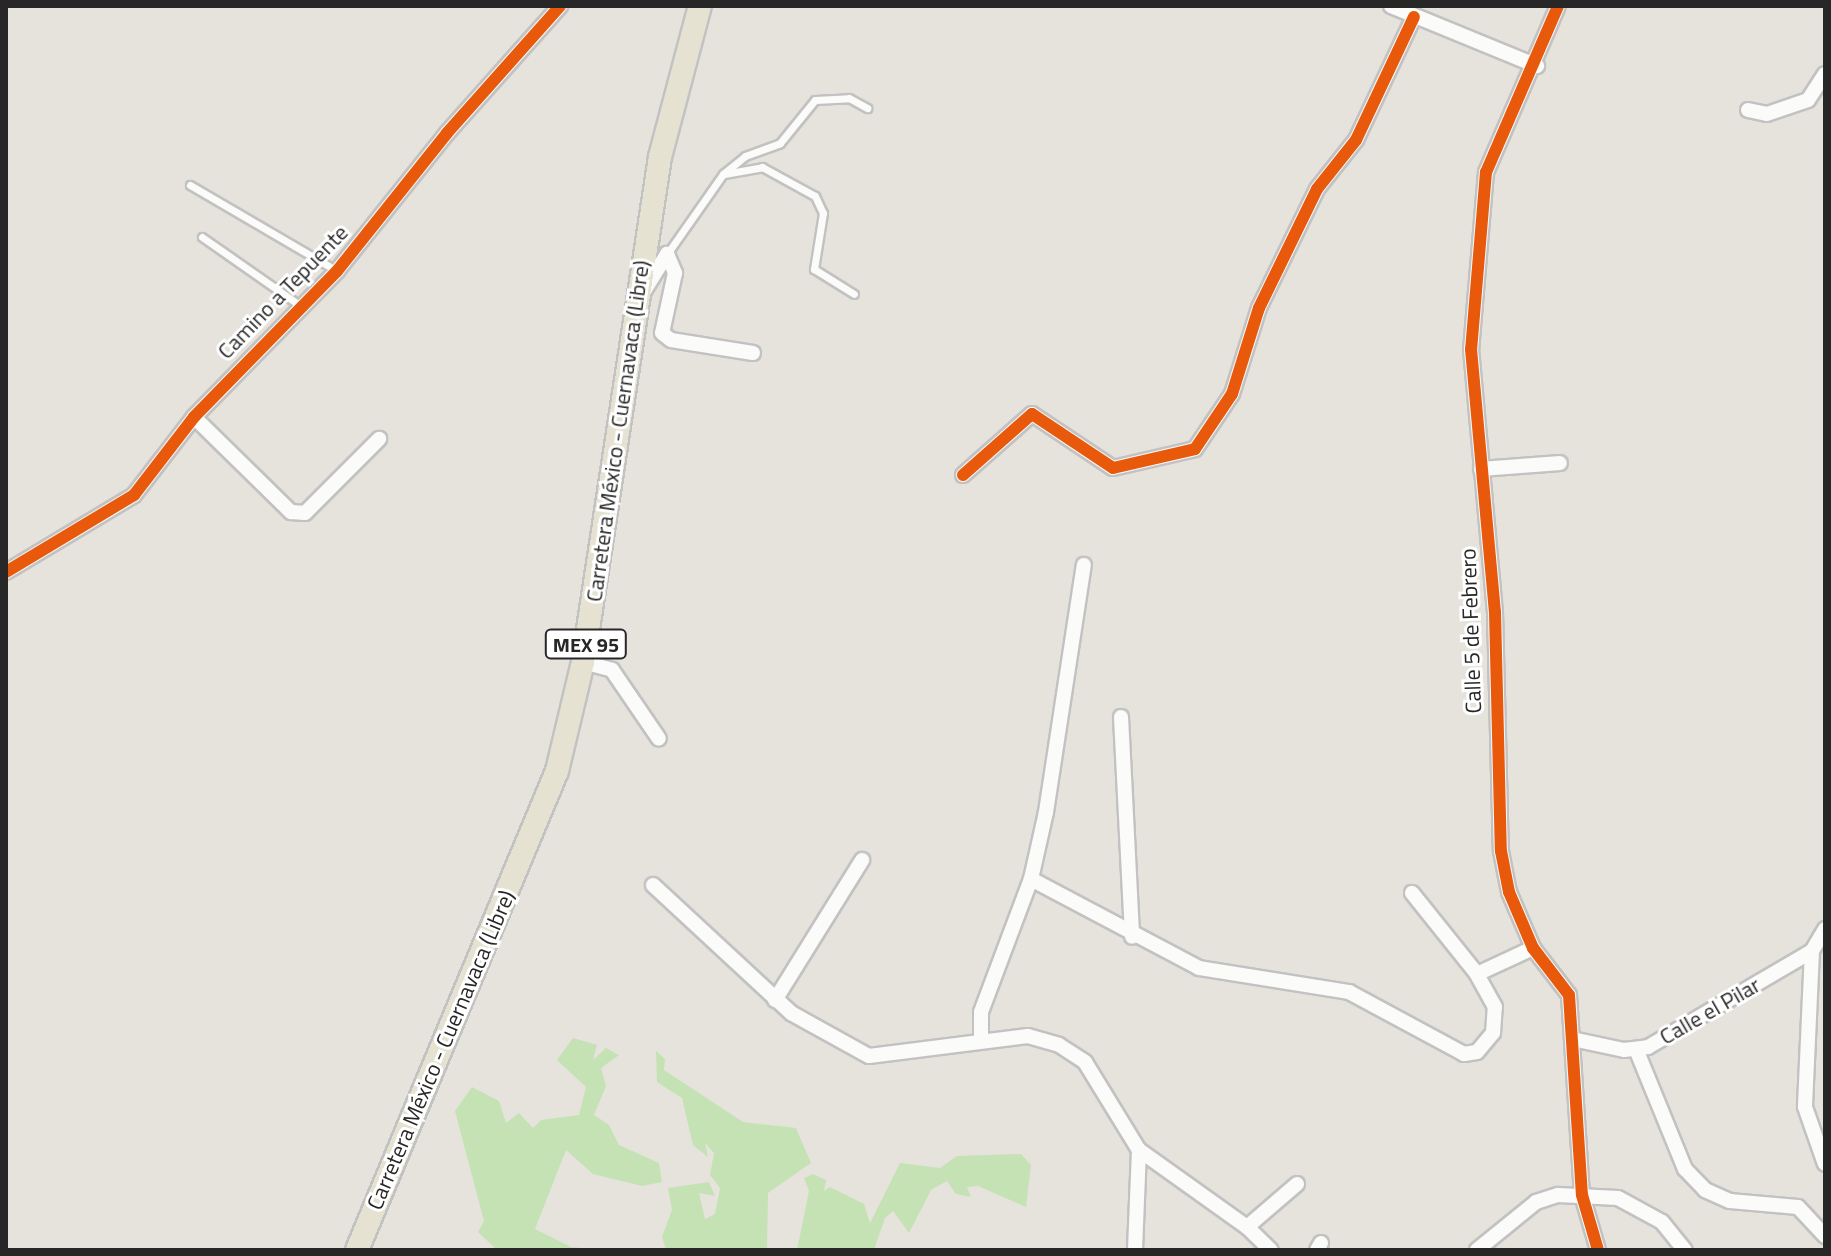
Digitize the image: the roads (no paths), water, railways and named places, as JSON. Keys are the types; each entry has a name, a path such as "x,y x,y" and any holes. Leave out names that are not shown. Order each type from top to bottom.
{"main road":[{"name":"Carretera México - Cuernavaca (Libre)","path":"357,1250 538,824 583,662 636,305 671,101 700,6"}],"street":[{"name":"Camino a Tepuente","path":"6,572 134,495 194,417 337,271 447,133 560,6"},
{"path":"1391,6 1537,66"},
{"name":"Calle 5 de Febrero","path":"1558,6 1537,66 1486,172 1471,349 1495,612 1501,851 1509,892 1533,948 1569,995 1577,1040 1582,1195 1598,1250"},
{"path":"963,475 1032,414 1113,468 1195,449 1232,394 1259,308 1317,189 1356,140 1414,17"},
{"path":"1748,110 1767,114 1808,100 1825,74"},
{"path":"636,305 667,254"},
{"path":"667,254 675,273 662,333 671,340 753,353"},
{"path":"194,417 291,512 305,513 379,439"},
{"path":"1481,469 1560,463"},
{"path":"981,1040 981,1012 1031,879 1084,565"},
{"path":"583,662 612,670 659,739"},
{"path":"1121,717 1132,937"},
{"path":"775,1000 862,860"},
{"path":"1031,879 1132,937 1199,968 1349,992 1464,1054 1477,1052 1493,1033 1495,1007 1477,974 1412,893"},
{"path":"653,885 775,1000 869,1056 1028,1036 1059,1045 1085,1062 1115,1102 1139,1150 1247,1227 1271,1250"},
{"name":"Calle el Pilar","path":"1577,1040 1636,1049 1671,1035 1812,951 1825,929"},
{"path":"1477,974 1533,948"},
{"path":"1812,951 1805,1107 1825,1164"},
{"path":"1636,1049 1685,1169 1705,1190 1730,1201 1798,1207 1825,1236"},
{"path":"1135,1250 1139,1150"},
{"path":"1247,1227 1297,1184"},
{"path":"1477,1250 1536,1202 1582,1195 1618,1198 1662,1222 1685,1250"}],"lane":[{"path":"667,254 723,174 745,156 780,143 815,100 849,98 867,108"},
{"path":"723,174 762,167 815,196 823,213 814,269 854,294"},
{"path":"190,185 337,271"},
{"path":"202,237 302,307"}]}
